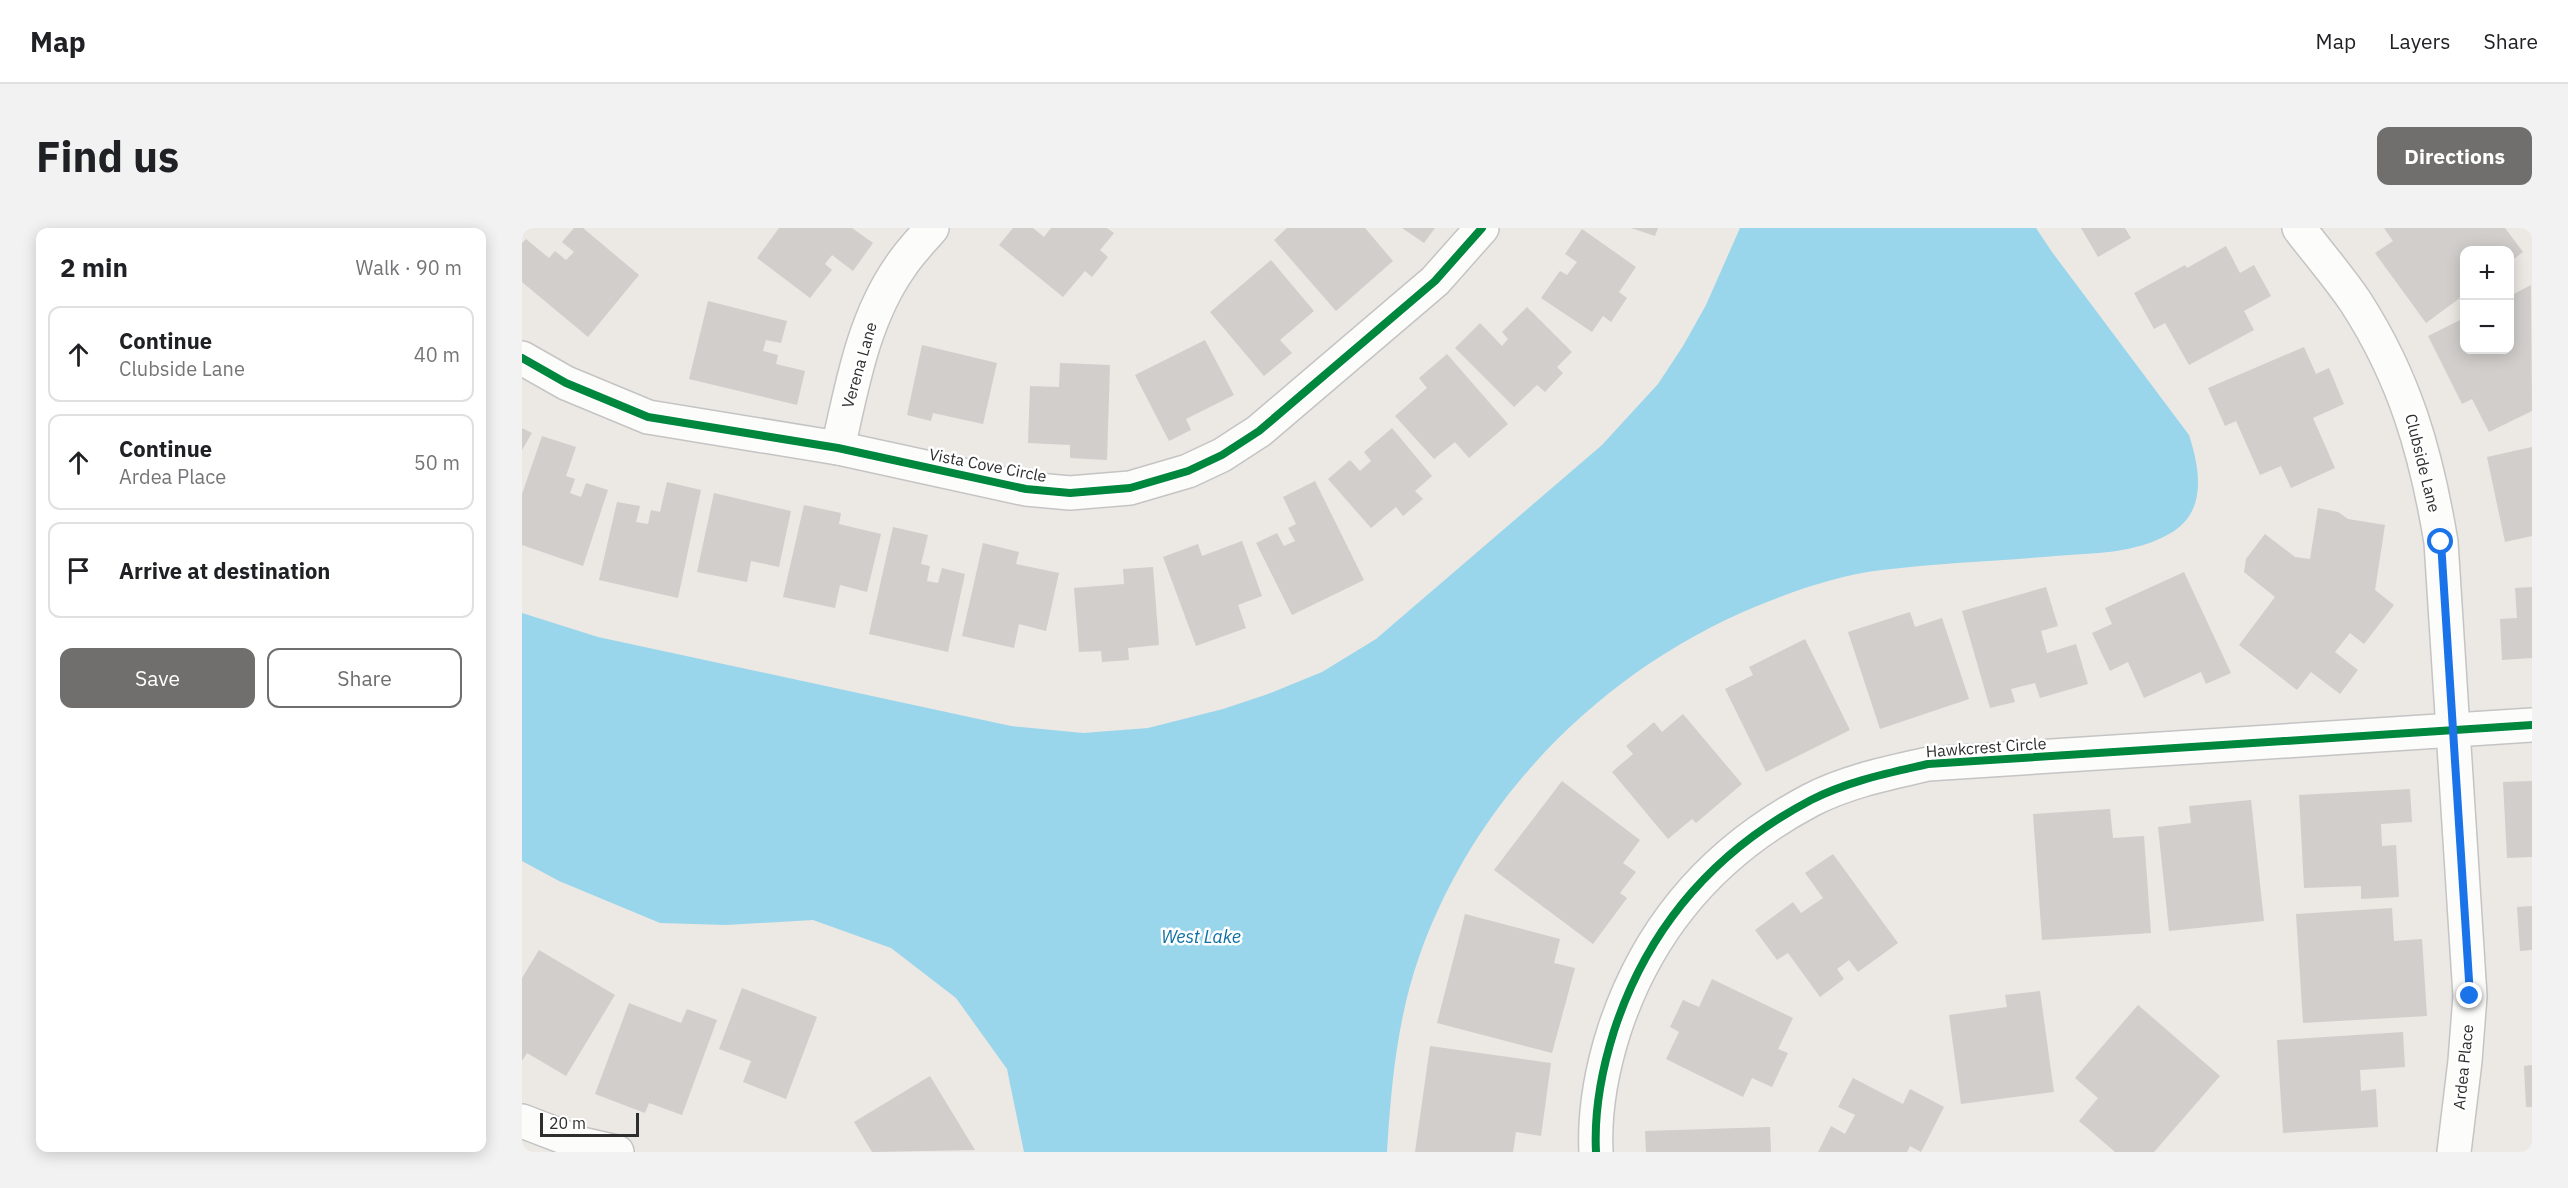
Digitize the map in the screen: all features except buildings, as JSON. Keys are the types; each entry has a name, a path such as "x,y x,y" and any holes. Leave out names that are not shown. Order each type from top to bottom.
{"street":[{"name":"Verena Lane","path":"838,448 858,357 873,316 899,268 932,228"},
{"name":"Vista Cove Circle","path":"522,358 566,383 648,417 838,448 1026,489 1070,493 1130,488 1188,471 1222,455 1259,431 1435,281 1482,228"},
{"name":"Clubside Lane","path":"2299,228 2360,310 2387,356 2412,416 2430,478 2441,542 2453,730"},
{"name":"Hawkcrest Circle","path":"1596,1152 1599,1095 1606,1055 1625,998 1648,950 1674,911 1710,871 1761,828 1813,799 1863,779 1928,764 2532,725"},
{"name":"Ardea Place","path":"2453,730 2470,996 2454,1152"},
{"path":"522,1121 582,1144 617,1152"}],"water":[{"name":"West Lake","path":"1740,228 2036,228 2189,435 2198,476 2195,502 2182,525 2156,541 2128,549 1882,570 1850,575 1802,589 1757,606 1700,633 1647,665 1597,703 1551,746 1510,793 1474,844 1443,899 1419,957 1405,1005 1393,1078 1387,1152 1024,1152 1007,1069 956,998 891,948 813,920 726,925 660,923 559,881 522,861 522,613 598,637 1011,726 1083,733 1148,728 1223,709 1322,672 1376,639 1602,445 1658,384 1683,346 1706,305"}],"cycle path":[{"path":"522,358 566,383 648,417 838,448 1026,489 1070,493 1130,488 1188,471 1222,455 1259,431 1435,281 1482,228"},
{"path":"1596,1152 1596,1122 1606,1060 1628,993 1645,958 1689,896 1715,868 1776,820 1825,793 1869,778 1928,764 2532,725"}],"route":[{"path":"2441,542 2470,996"}]}
